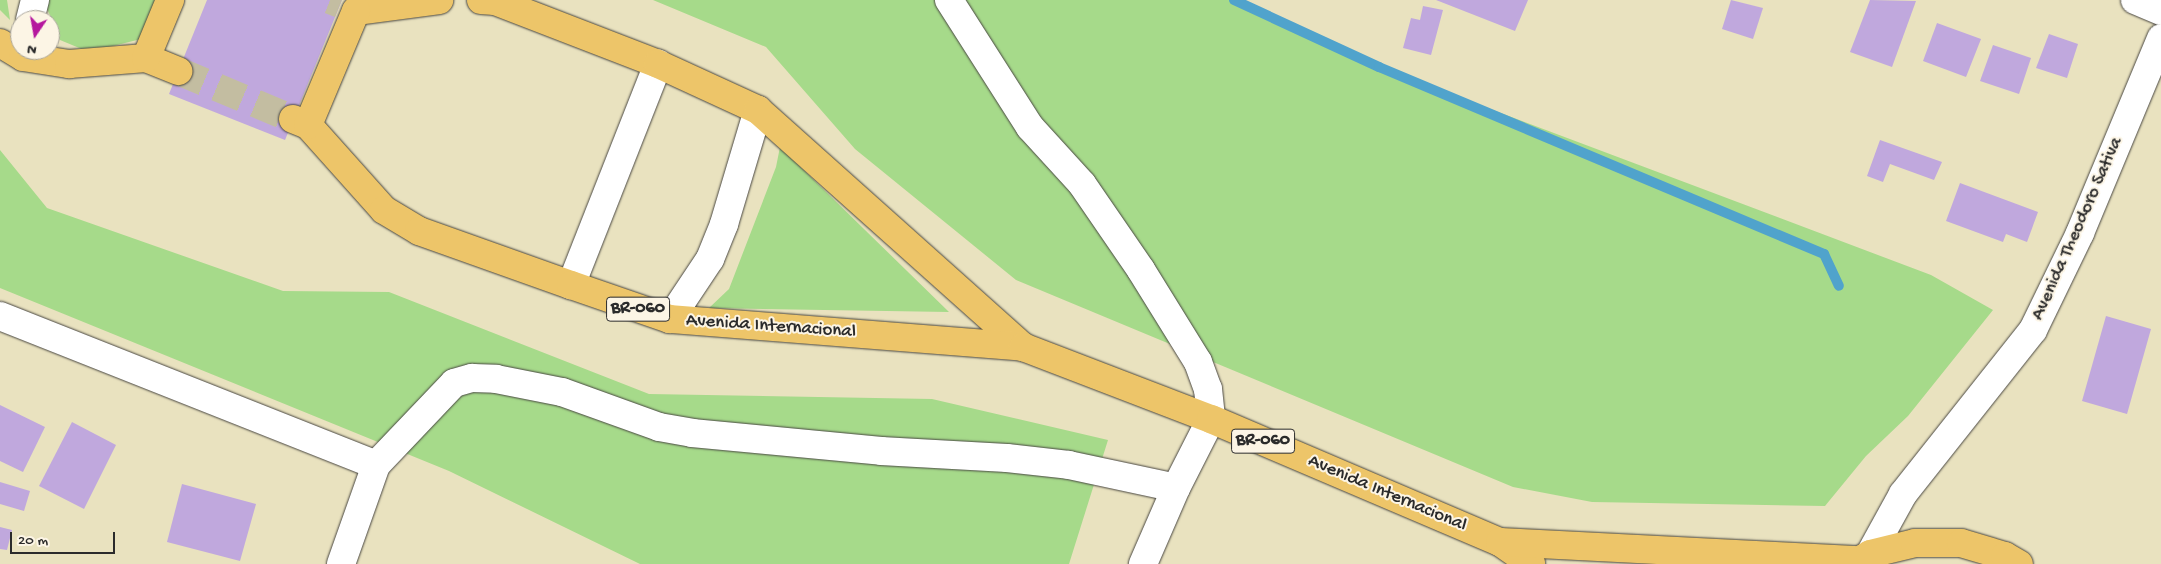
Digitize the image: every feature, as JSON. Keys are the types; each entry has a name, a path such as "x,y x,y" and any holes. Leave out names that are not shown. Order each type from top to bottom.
{"main road":[{"path":"146,58 170,0"},
{"name":"Avenida Internacional","path":"439,0 348,8 301,122 384,210 420,231 670,319 1023,347 1211,419 1500,542 1531,564"},
{"name":"Avenida Internacional","path":"481,0 495,1 658,64 758,110 1023,347"},
{"path":"53,60 68,64 146,58 178,71"},
{"name":"Avenida Internacional","path":"1500,542 1861,559"},
{"name":"BR-060","path":"1861,559 1915,542 1961,543 2006,556 2019,564"}],"street":[{"path":"949,0 1030,127 1082,184 1141,270 1198,362 1208,389 1211,419 1176,488 1143,564"},
{"path":"2134,0 2161,11"},
{"name":"Avenida Theodoro Sativa","path":"1861,559 1903,494 2032,330 2080,233 2161,38"},
{"path":"571,285 658,64"},
{"path":"670,319 710,259 724,224 758,110"},
{"path":"0,316 376,465"},
{"path":"341,564 376,465 454,383 472,378 496,379 562,392 658,427 692,433 881,451 1007,458 1069,465 1176,488"}],"green space":[{"path":"0,0 7,0 10,20 0,10"},
{"path":"48,0 160,0 145,38 89,52 60,40 60,10 48,10 46,6"},
{"path":"653,0 1234,0 1379,67 1931,275 1993,310 1908,416 1866,456 1825,506 1592,502 1513,487 1016,280 855,149 766,47"},
{"path":"780,147 949,312 709,308 729,289 776,167"},
{"path":"0,150 47,208 283,291 389,292 649,394 932,399 1108,440 1069,564 640,564 449,471 0,288"}],"building":[{"path":"207,0 342,0 285,140 169,94"},
{"path":"1436,0 1528,0 1515,31"},
{"path":"1731,0 1763,8 1753,39 1722,29"},
{"path":"1870,0 1916,1 1892,67 1850,52"},
{"path":"1423,6 1443,10 1431,55 1403,48 1411,18 1420,20"},
{"path":"1937,23 1981,39 1966,77 1923,61"},
{"path":"2049,34 2078,44 2067,78 2036,68"},
{"path":"1993,45 2031,58 2019,94 1980,81"},
{"path":"1880,140 1942,162 1934,180 1890,164 1883,182 1867,176"},
{"path":"1960,183 2038,212 2027,242 2006,234 2003,242 1946,221"},
{"path":"2106,316 2151,329 2127,414 2082,401"},
{"path":"0,405 45,427 23,472 0,461"},
{"path":"72,422 116,445 84,509 39,486"},
{"path":"0,482 30,491 24,511 0,504"},
{"path":"182,484 256,504 240,561 167,542"},
{"path":"0,527 12,530 7,550 0,549"}],"waterway":[{"path":"1234,0 1379,67 1824,254 1839,286"}],"tunnel":[{"path":"330,0 340,4"},
{"path":"178,71 293,119"}]}
